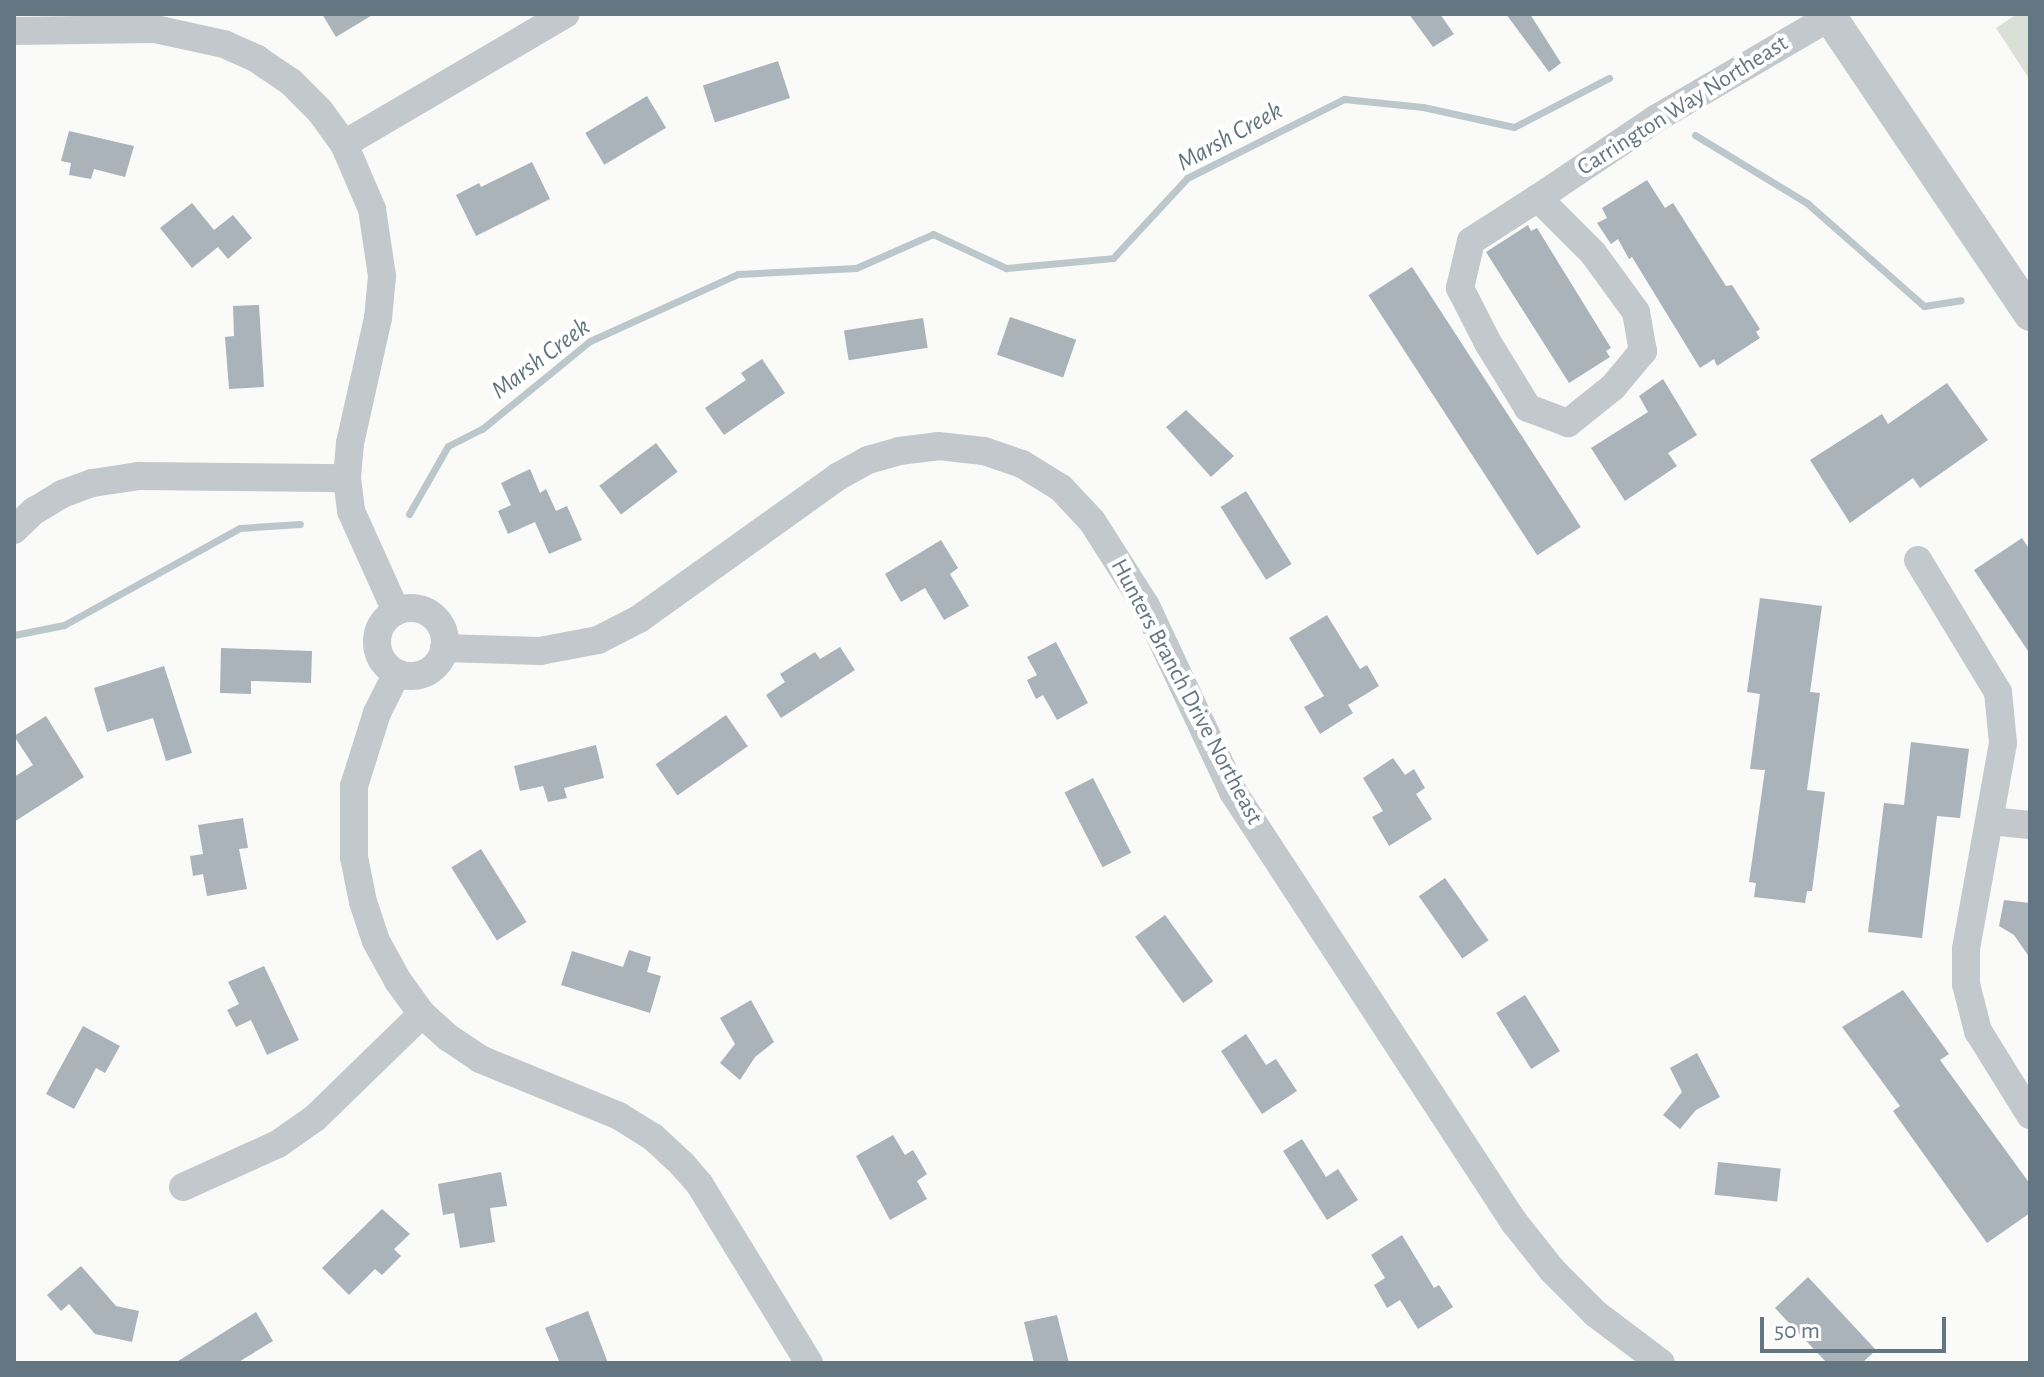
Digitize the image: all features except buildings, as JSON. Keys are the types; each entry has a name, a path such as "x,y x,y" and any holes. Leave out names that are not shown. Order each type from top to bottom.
{"street":[{"path":"344,144 566,14"},
{"path":"1829,16 2030,314"},
{"name":"Carrington Way Northeast","path":"1538,198 1593,253 1636,312 1643,351 1613,387 1568,423 1528,408 1488,343 1460,288 1471,241 1657,118 1829,16"},
{"path":"14,31 155,29 224,44 257,59 291,82 320,111 344,144 372,209 382,276 378,318 350,443 347,478 351,511 396,611"},
{"name":"Hunters Branch Drive Northeast","path":"444,648 540,651 598,640 639,619 839,476 868,460 899,451 938,446 984,451 1022,464 1061,488 1092,521 1146,606 1233,792 1514,1222 1552,1270 1596,1314 1661,1363"},
{"path":"14,530 34,511 62,494 93,483 139,476 347,478"},
{"path":"1918,560 1998,692 2003,743 1966,949 1966,984 1978,1031 2030,1115"},
{"path":"414,608 433,615 444,635 444,648 441,658 427,671 410,676 397,673 382,660 377,639 380,627 396,611 414,608"},
{"path":"397,673 377,713 354,786 354,857 363,902 376,941 398,981 422,1014 449,1038 480,1059 619,1116 653,1137 700,1185 809,1363"},
{"path":"1990,821 2030,825"},
{"path":"183,1187 278,1144 315,1118 422,1014"}],"shaded area":[{"path":"2017,14 2030,14 2030,80 1996,28"}],"waterway":[{"name":"Marsh Creek","path":"409,514 448,446 482,429 590,341 738,274 856,268 933,234 1006,268 1113,258 1187,178 1344,99 1423,107 1514,127 1609,78"},
{"name":"Marsh Creek","path":"1695,135 1807,203 1924,306 1961,300"},
{"name":"Marsh Creek","path":"14,635 64,625 240,528 300,524"}]}
